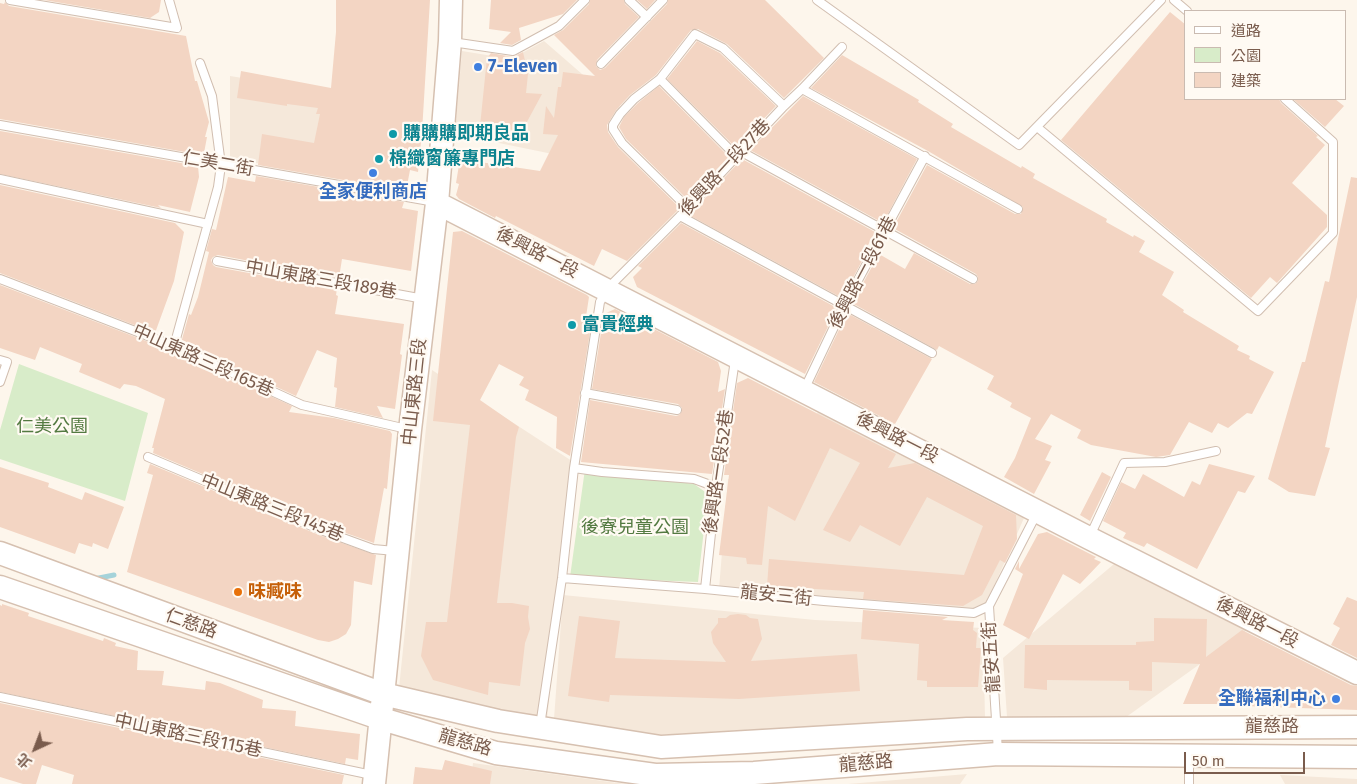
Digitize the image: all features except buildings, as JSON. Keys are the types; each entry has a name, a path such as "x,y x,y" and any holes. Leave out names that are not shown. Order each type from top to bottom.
{"street":[{"name":"中山東路三段","path":"375,780 410,430 437,202 450,41 451,0"},
{"name":"後興路一段","path":"437,202 1089,538 1357,673"},
{"name":"仁慈路","path":"0,553 383,694"},
{"name":"仁慈路","path":"0,587 382,720"},
{"path":"109,625 116,596"},
{"name":"龍慈路","path":"383,694 498,721 661,748 967,729 1357,727"},
{"name":"龍慈路","path":"382,720 496,753 655,776 754,773 998,754 1357,757"},
{"path":"754,741 754,773"}],"lane":[{"path":"10,0 177,28 169,0"},
{"path":"450,41 513,51 559,26 586,0"},
{"path":"629,0 647,17"},
{"path":"601,64 663,0"},
{"path":"817,0 1019,145 1161,0"},
{"path":"1174,0 1185,10"},
{"path":"688,208 622,143 613,129 613,125 634,99 660,79 695,34 723,48 784,106"},
{"name":"後興路一段27巷","path":"607,288 688,208 842,47"},
{"path":"174,346 218,187 221,164 212,96 200,63"},
{"path":"660,79 738,154 973,279"},
{"path":"802,89 1018,209"},
{"path":"1037,127 1258,311 1333,233 1333,142 1286,100"},
{"name":"仁美二街","path":"0,125 437,202"},
{"name":"後興路一段61巷","path":"803,390 844,306 925,156"},
{"path":"0,179 208,224"},
{"path":"680,216 932,353"},
{"name":"中山東路三段189巷","path":"217,261 426,300"},
{"name":"中山東路三段165巷","path":"0,278 174,346 302,406 410,430"},
{"path":"540,728 562,578 574,468 585,393 600,302 607,288"},
{"name":"後興路一段52巷","path":"705,588 716,487 736,356"},
{"path":"0,360 7,362 0,382"},
{"path":"585,393 677,410"},
{"path":"1089,538 1124,463 1165,462 1216,451"},
{"name":"中山東路三段145巷","path":"148,457 320,530 373,549 398,551"},
{"path":"574,468 694,479 716,487"},
{"name":"龍安五街","path":"998,754 989,606 1038,511"},
{"name":"龍安三街","path":"562,578 705,588 824,601 974,613 989,606"},
{"name":"中山東路三段115巷","path":"0,697 375,780"},
{"path":"1189,784 1190,756"}],"shaded area":[{"path":"544,41 620,107 577,159 455,134 462,51 511,59"},
{"path":"230,76 348,95 340,176 230,159"},
{"path":"432,370 575,463 547,719 399,688"},
{"path":"820,409 1024,518 985,607 956,613 719,589 728,479 774,483"},
{"path":"1114,564 1250,628 1122,720 1007,717 1003,658"},
{"path":"563,595 815,620 983,628 985,718 657,735 554,719"},
{"path":"473,763 617,783 632,784 471,784"},
{"path":"967,774 960,784 848,784"},
{"path":"1280,775 1357,779 1357,784 1285,784"}],"green space":[{"name":"仁美公園","path":"19,364 148,413 125,501 0,459 0,430"},
{"name":"後寮兒童公園","path":"585,469 694,484 708,494 698,582 570,577"}],"waterway":[{"path":"99,578 114,575"}],"place":[{"name":"7-Eleven","path":"478,67"},
{"name":"購購購即期良品","path":"393,134"},
{"name":"棉織窗簾專門店","path":"379,159"},
{"name":"全家便利商店","path":"373,173"},
{"name":"富貴經典","path":"572,325"},
{"name":"味臧味","path":"238,592"},
{"name":"全聯福利中心","path":"1336,699"}]}
